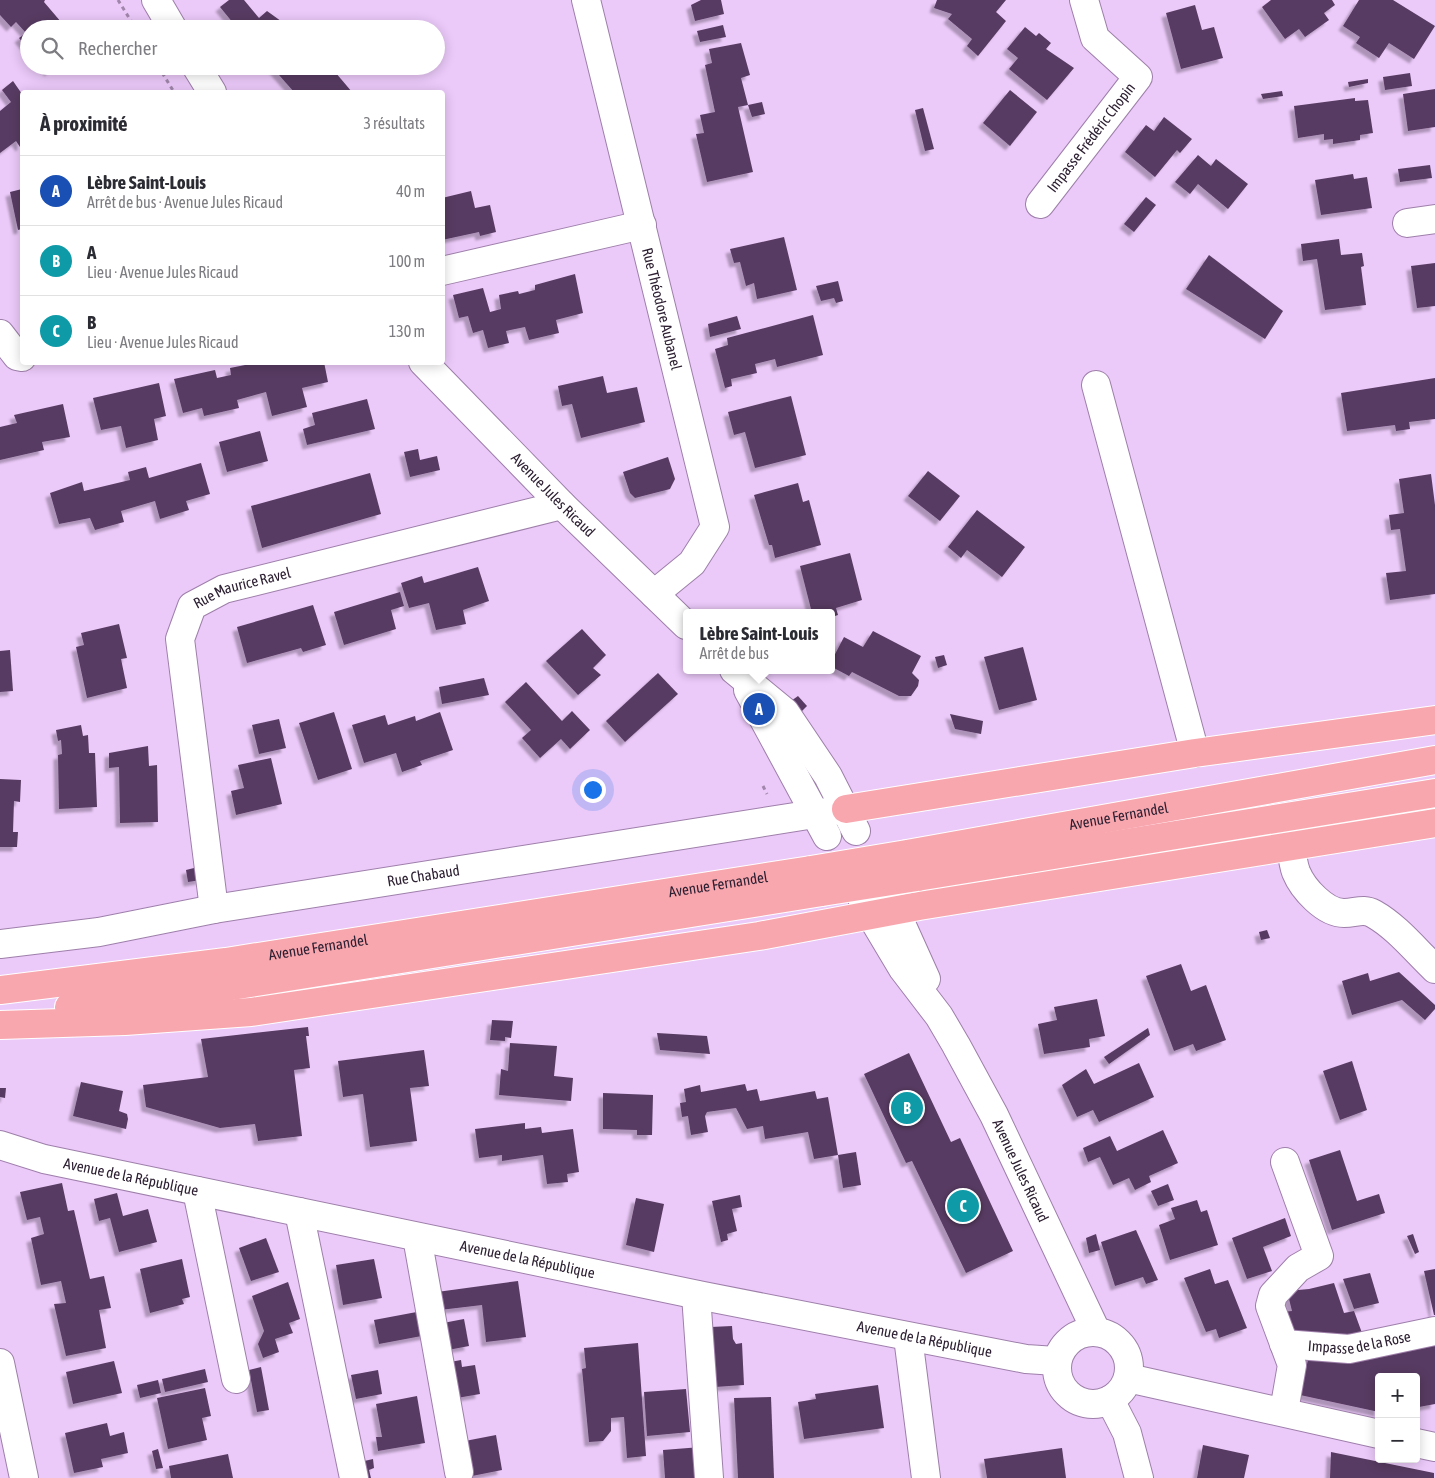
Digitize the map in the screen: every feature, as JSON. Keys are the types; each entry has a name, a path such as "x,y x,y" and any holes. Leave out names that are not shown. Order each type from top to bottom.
{"main road":[{"path":"851,820 1195,753 1435,720"},
{"name":"Avenue Fernandel","path":"912,866 1435,760"},
{"name":"Avenue Fernandel","path":"0,1015 175,994 912,866 1435,793"},
{"path":"0,1025 125,1022 251,1012 759,936 879,906 1435,823"},
{"name":"Avenue Fernandel","path":"0,990 226,962 817,881"}],"street":[{"path":"156,0 168,20"},
{"name":"Rue Théodore Aubanel","path":"586,0 715,527 692,563 654,594"},
{"name":"Impasse Frédéric Chopin","path":"1040,204 1138,77 1095,38 1084,0"},
{"path":"202,75 211,90"},
{"path":"1407,222 1435,219"},
{"path":"445,270 642,225"},
{"path":"0,334 17,356 20,357"},
{"name":"Avenue Jules Ricaud","path":"426,365 562,505 683,622"},
{"path":"1096,385 1195,753"},
{"name":"Rue Maurice Ravel","path":"214,909 180,639 192,606 224,589 562,505"},
{"path":"738,674 785,712 810,747 851,820"},
{"path":"738,674 821,825"},
{"name":"Rue Chabaud","path":"0,944 99,932 214,909 851,820"},
{"path":"1290,845 1296,872 1304,886 1327,908 1345,913 1362,910 1372,913 1386,922 1435,969"},
{"name":"Avenue Jules Ricaud","path":"879,906 903,968 939,1016 994,1115 1096,1331"},
{"name":"Avenue de la République","path":"0,1145 44,1159 696,1295 1026,1359 1056,1361"},
{"name":"Impasse de la Rose","path":"1284,1411 1292,1365 1270,1306 1273,1295 1298,1268 1319,1256 1285,1162"},
{"path":"197,1191 236,1379"},
{"path":"299,1212 354,1478"},
{"path":"417,1237 459,1472"},
{"path":"696,1295 709,1478"},
{"path":"1096,1331 1108,1334 1119,1342 1128,1359 1128,1378 1121,1391 1110,1400 1097,1404 1084,1403 1071,1397 1061,1387 1056,1374 1056,1361 1061,1348 1070,1338 1082,1332 1096,1331"},
{"name":"Impasse de la Rose","path":"1284,1344 1349,1349 1435,1331"},
{"path":"908,1337 926,1478"},
{"path":"0,1363 24,1478"},
{"path":"1128,1378 1284,1411 1375,1433"},
{"path":"1110,1400 1127,1433 1139,1478"},
{"path":"1420,1444 1435,1447"}],"path":[{"path":"118,0 130,20"},
{"path":"164,75 173,90"}],"building":[{"path":"0,0 45,0 44,2 59,20 20,20 20,26 16,22 11,27 0,15"},
{"path":"229,0 244,0 259,18 267,11 280,20 231,20 220,7"},
{"path":"701,0 721,0 724,14 695,21 691,5"},
{"path":"937,0 1006,0 996,12 1006,21 978,56 967,46 972,39 948,19 952,14 934,8"},
{"path":"1271,0 1332,0 1335,5 1324,13 1329,20 1305,37 1299,29 1285,39 1262,7"},
{"path":"1359,0 1393,0 1435,26 1414,59 1389,43 1379,58 1356,43 1360,37 1343,26"},
{"path":"1195,5 1202,30 1214,27 1223,58 1181,69 1166,13"},
{"path":"723,25 726,37 700,42 697,31"},
{"path":"1025,27 1036,36 1039,33 1051,43 1046,49 1074,68 1047,100 1009,69 1018,58 1007,49"},
{"path":"741,43 750,75 741,78 748,105 738,107 753,172 707,182 696,134 704,133 700,115 715,112 705,65 712,63 709,49"},
{"path":"1410,73 1412,86 1385,90 1383,77"},
{"path":"279,75 338,75 350,90 292,90"},
{"path":"1368,79 1368,83 1349,87 1348,82"},
{"path":"13,81 20,91 20,147 16,141 0,153 0,111 11,102 2,90"},
{"path":"1435,89 1435,127 1408,131 1403,94"},
{"path":"1010,90 1037,112 1010,146 983,123"},
{"path":"1282,91 1283,96 1263,99 1261,94"},
{"path":"1355,98 1355,101 1368,100 1373,133 1360,135 1360,140 1333,144 1333,139 1324,140 1324,134 1298,138 1294,106"},
{"path":"762,102 765,114 752,117 748,105"},
{"path":"923,108 934,149 925,151 915,110"},
{"path":"1164,117 1192,139 1180,153 1177,150 1155,177 1125,152 1146,125 1154,131"},
{"path":"1198,155 1211,166 1216,159 1248,184 1228,209 1198,184 1190,194 1175,182"},
{"path":"1430,165 1432,178 1400,182 1398,169"},
{"path":"1353,174 1354,179 1367,177 1372,208 1321,215 1315,180"},
{"path":"20,190 20,230 18,230 10,192"},
{"path":"471,191 475,208 490,205 496,232 480,236 479,232 445,239 445,197"},
{"path":"1146,197 1156,205 1134,232 1124,224"},
{"path":"784,237 797,290 757,299 754,283 746,286 740,262 734,263 730,249"},
{"path":"1339,239 1341,255 1362,253 1364,266 1361,267 1366,305 1325,310 1317,259 1303,261 1301,244"},
{"path":"1209,255 1283,311 1265,339 1186,289"},
{"path":"1435,263 1435,306 1417,308 1411,266"},
{"path":"575,274 583,313 556,320 559,333 529,340 525,327 506,331 509,343 488,348 483,330 473,333 468,316 459,318 453,295 483,288 490,312 501,309 499,295 518,291 519,294 535,290 535,285"},
{"path":"838,281 843,301 836,303 834,298 821,301 816,286"},
{"path":"813,315 823,355 777,367 775,359 755,364 757,373 731,379 732,386 725,388 715,349 728,345 727,338"},
{"path":"737,316 741,329 710,337 708,324"},
{"path":"245,365 325,365 328,382 302,388 307,407 272,416 266,392 237,400 239,408 204,416 202,408 183,413 174,379 215,370 217,378 231,375 230,368"},
{"path":"603,376 607,393 637,387 645,422 581,438 572,404 562,406 558,386"},
{"path":"1435,378 1435,419 1409,422 1410,429 1396,431 1395,425 1347,431 1341,393"},
{"path":"159,383 166,416 154,419 158,440 126,448 121,426 101,430 93,398"},
{"path":"791,396 806,455 755,468 745,432 734,435 728,412"},
{"path":"367,399 375,429 307,445 303,429 315,425 312,413"},
{"path":"63,404 70,437 42,442 44,450 0,460 0,427 17,423 14,415"},
{"path":"260,431 268,461 227,472 219,442"},
{"path":"418,449 420,460 437,456 440,470 410,477 404,452"},
{"path":"668,457 675,479 670,489 635,498 630,493 623,472"},
{"path":"201,463 210,494 186,501 189,510 160,519 155,501 121,511 124,522 95,530 90,518 59,524 50,493 82,482 84,491 130,480 128,472 146,467 149,478"},
{"path":"928,471 960,496 940,521 908,496"},
{"path":"370,473 381,514 262,548 251,506"},
{"path":"1431,474 1435,505 1435,594 1390,600 1386,573 1406,571 1400,529 1391,530 1389,515 1404,513 1399,479"},
{"path":"798,483 803,502 809,500 821,545 775,558 772,545 769,545 754,495"},
{"path":"977,510 1025,547 1002,577 967,550 961,558 948,547"},
{"path":"850,553 862,600 836,608 838,615 835,616 835,609 811,609 800,566"},
{"path":"478,567 489,601 463,610 466,624 436,630 429,603 409,608 401,583 422,576 424,583"},
{"path":"400,592 404,606 391,610 396,629 344,645 334,612"},
{"path":"313,605 326,645 303,652 301,648 247,663 237,627"},
{"path":"119,624 127,658 121,659 127,688 87,698 76,647 84,645 81,633"},
{"path":"582,629 606,655 593,668 601,675 578,695 546,661"},
{"path":"873,631 921,656 912,673 919,680 918,686 911,696 899,696 852,672 849,676 835,669 835,654 844,637 863,647"},
{"path":"1023,647 1037,700 999,710 984,657"},
{"path":"10,650 13,691 0,692 0,651"},
{"path":"944,655 947,665 938,668 935,657"},
{"path":"658,673 678,694 625,742 606,721"},
{"path":"484,678 489,695 442,704 439,687"},
{"path":"526,682 562,721 572,711 590,730 570,749 561,739 540,758 522,738 531,730 505,702"},
{"path":"798,696 807,706 801,712 791,701"},
{"path":"334,712 352,769 318,780 299,723"},
{"path":"440,712 453,750 420,761 422,765 402,772 396,753 364,763 352,725 385,715 388,725 415,716 416,721"},
{"path":"950,714 983,721 981,734 955,729"},
{"path":"279,719 286,748 259,754 252,725"},
{"path":"81,725 83,736 88,735 89,753 95,753 97,807 59,809 58,755 62,754 61,740 58,741 56,730"},
{"path":"148,746 149,766 157,765 158,822 120,823 119,767 109,768 109,753"},
{"path":"271,758 282,804 236,815 231,791 244,788 238,765"},
{"path":"0,779 21,780 20,802 14,801 13,832 18,832 17,847 0,847"},
{"path":"198,867 201,880 188,882 186,870"},
{"path":"1267,930 1270,938 1261,940 1259,932"},
{"path":"1181,964 1191,991 1206,985 1226,1040 1196,1051 1193,1044 1174,1051 1146,976"},
{"path":"1399,972 1435,1005 1435,1009 1425,1020 1402,1000 1352,1015 1342,981 1368,973 1370,981"},
{"path":"1097,999 1105,1036 1089,1039 1090,1047 1044,1054 1038,1024 1057,1020 1054,1007"},
{"path":"492,1020 513,1021 511,1038 505,1037 505,1041 490,1040"},
{"path":"308,1027 309,1036 306,1036 310,1068 294,1070 302,1136 258,1141 255,1124 220,1128 146,1107 143,1085 208,1077 201,1039"},
{"path":"1148,1028 1150,1035 1109,1064 1104,1057"},
{"path":"657,1033 707,1036 710,1054 660,1050"},
{"path":"510,1043 557,1046 554,1076 573,1078 571,1101 499,1095 501,1069 508,1071"},
{"path":"424,1050 429,1086 410,1088 417,1141 370,1147 363,1094 343,1097 338,1061"},
{"path":"909,1053 951,1142 960,1138 1013,1251 966,1273 912,1161 906,1163 864,1074"},
{"path":"1352,1061 1367,1110 1340,1120 1323,1071"},
{"path":"1139,1063 1154,1097 1099,1122 1093,1110 1077,1117 1062,1085 1086,1069 1094,1084"},
{"path":"81,1082 123,1091 119,1111 127,1114 126,1129 73,1116"},
{"path":"745,1084 747,1091 757,1089 760,1101 815,1091 817,1099 828,1097 838,1155 814,1159 808,1132 765,1139 763,1126 747,1129 736,1108 707,1112 705,1116 708,1132 691,1135 688,1116 682,1117 680,1103 686,1102 684,1089 700,1085 701,1092"},
{"path":"0,1088 6,1088 5,1098 0,1097"},
{"path":"603,1093 653,1095 652,1135 637,1135 637,1130 603,1129"},
{"path":"525,1123 525,1129 541,1127 542,1133 573,1129 579,1172 567,1174 568,1182 547,1184 543,1155 502,1161 502,1155 479,1158 475,1129"},
{"path":"1163,1130 1178,1163 1149,1176 1151,1182 1135,1190 1129,1178 1113,1185 1100,1157 1088,1162 1083,1148 1110,1136 1117,1151"},
{"path":"1340,1150 1357,1201 1379,1194 1385,1213 1332,1230 1309,1160"},
{"path":"856,1152 861,1185 843,1188 838,1155"},
{"path":"62,1183 68,1211 74,1210 90,1279 104,1276 111,1308 99,1310 106,1348 66,1356 54,1304 66,1303 61,1281 41,1285 31,1238 44,1234 40,1217 27,1220 20,1192"},
{"path":"1168,1184 1174,1200 1158,1206 1151,1191"},
{"path":"117,1193 123,1216 148,1209 157,1242 119,1252 110,1218 99,1221 94,1199"},
{"path":"740,1195 742,1207 732,1209 737,1231 727,1234 728,1240 721,1242 712,1201"},
{"path":"636,1198 664,1204 654,1252 626,1245"},
{"path":"1197,1200 1201,1212 1207,1210 1218,1245 1170,1260 1159,1225 1175,1219 1171,1208"},
{"path":"1285,1218 1291,1236 1263,1247 1272,1271 1247,1279 1232,1238"},
{"path":"1136,1230 1158,1280 1146,1284 1143,1277 1115,1286 1101,1242"},
{"path":"1096,1234 1100,1250 1089,1253 1086,1238"},
{"path":"1413,1234 1419,1252 1415,1254 1407,1236"},
{"path":"266,1238 279,1272 251,1281 239,1248"},
{"path":"182,1259 190,1297 182,1299 184,1304 150,1313 140,1269"},
{"path":"374,1259 382,1298 343,1305 336,1265"},
{"path":"1210,1269 1215,1284 1228,1280 1247,1328 1219,1338 1216,1329 1206,1332 1184,1278"},
{"path":"1435,1269 1435,1315 1434,1315 1424,1271"},
{"path":"1370,1273 1379,1303 1354,1309 1343,1279"},
{"path":"518,1281 526,1337 486,1342 482,1305 440,1310 437,1292"},
{"path":"288,1282 300,1319 289,1323 293,1333 275,1339 279,1352 263,1358 258,1344 264,1331 252,1296"},
{"path":"1334,1283 1344,1313 1354,1311 1362,1333 1323,1342 1291,1337 1282,1312 1292,1311 1287,1291 1309,1289"},
{"path":"422,1311 427,1335 379,1344 374,1320"},
{"path":"464,1319 469,1346 448,1350 443,1323"},
{"path":"732,1326 733,1339 736,1344 742,1343 744,1385 715,1387 711,1327"},
{"path":"638,1343 646,1456 627,1458 624,1417 611,1418 611,1431 603,1441 589,1442 582,1369 586,1368 584,1348"},
{"path":"1435,1344 1435,1404 1420,1407 1420,1373 1375,1373 1375,1411 1300,1395 1310,1351"},
{"path":"461,1360 462,1367 475,1365 480,1394 457,1398 450,1362"},
{"path":"114,1361 122,1393 73,1404 66,1372"},
{"path":"261,1367 269,1410 257,1412 249,1370"},
{"path":"205,1369 208,1382 165,1392 162,1379"},
{"path":"378,1370 382,1394 356,1399 351,1375"},
{"path":"158,1380 161,1393 140,1398 137,1385"},
{"path":"878,1385 884,1428 804,1439 798,1402 816,1399 815,1394"},
{"path":"205,1388 211,1416 202,1418 207,1440 168,1449 157,1398"},
{"path":"686,1389 690,1432 647,1436 644,1392"},
{"path":"417,1396 425,1443 378,1451 376,1437 382,1437 376,1404"},
{"path":"771,1397 774,1478 738,1478 734,1398"},
{"path":"107,1423 110,1436 124,1432 128,1453 101,1459 103,1467 74,1473 65,1433"},
{"path":"496,1435 502,1470 472,1476 465,1441"},
{"path":"1203,1445 1249,1455 1244,1478 1197,1478"},
{"path":"701,1447 703,1478 665,1478 663,1450"},
{"path":"1062,1448 1066,1478 987,1478 984,1459"},
{"path":"158,1449 163,1468 156,1469 152,1451"},
{"path":"1331,1452 1375,1461 1375,1463 1385,1463 1434,1473 1434,1478 1330,1478"},
{"path":"228,1454 233,1478 171,1478 169,1466"},
{"path":"373,1459 374,1468 369,1470 371,1478 363,1478 360,1462"}],"place":[{"name":"Lèbre Saint-Louis","path":"759,709"},
{"name":"A","path":"907,1108"},
{"name":"B","path":"963,1206"}]}
